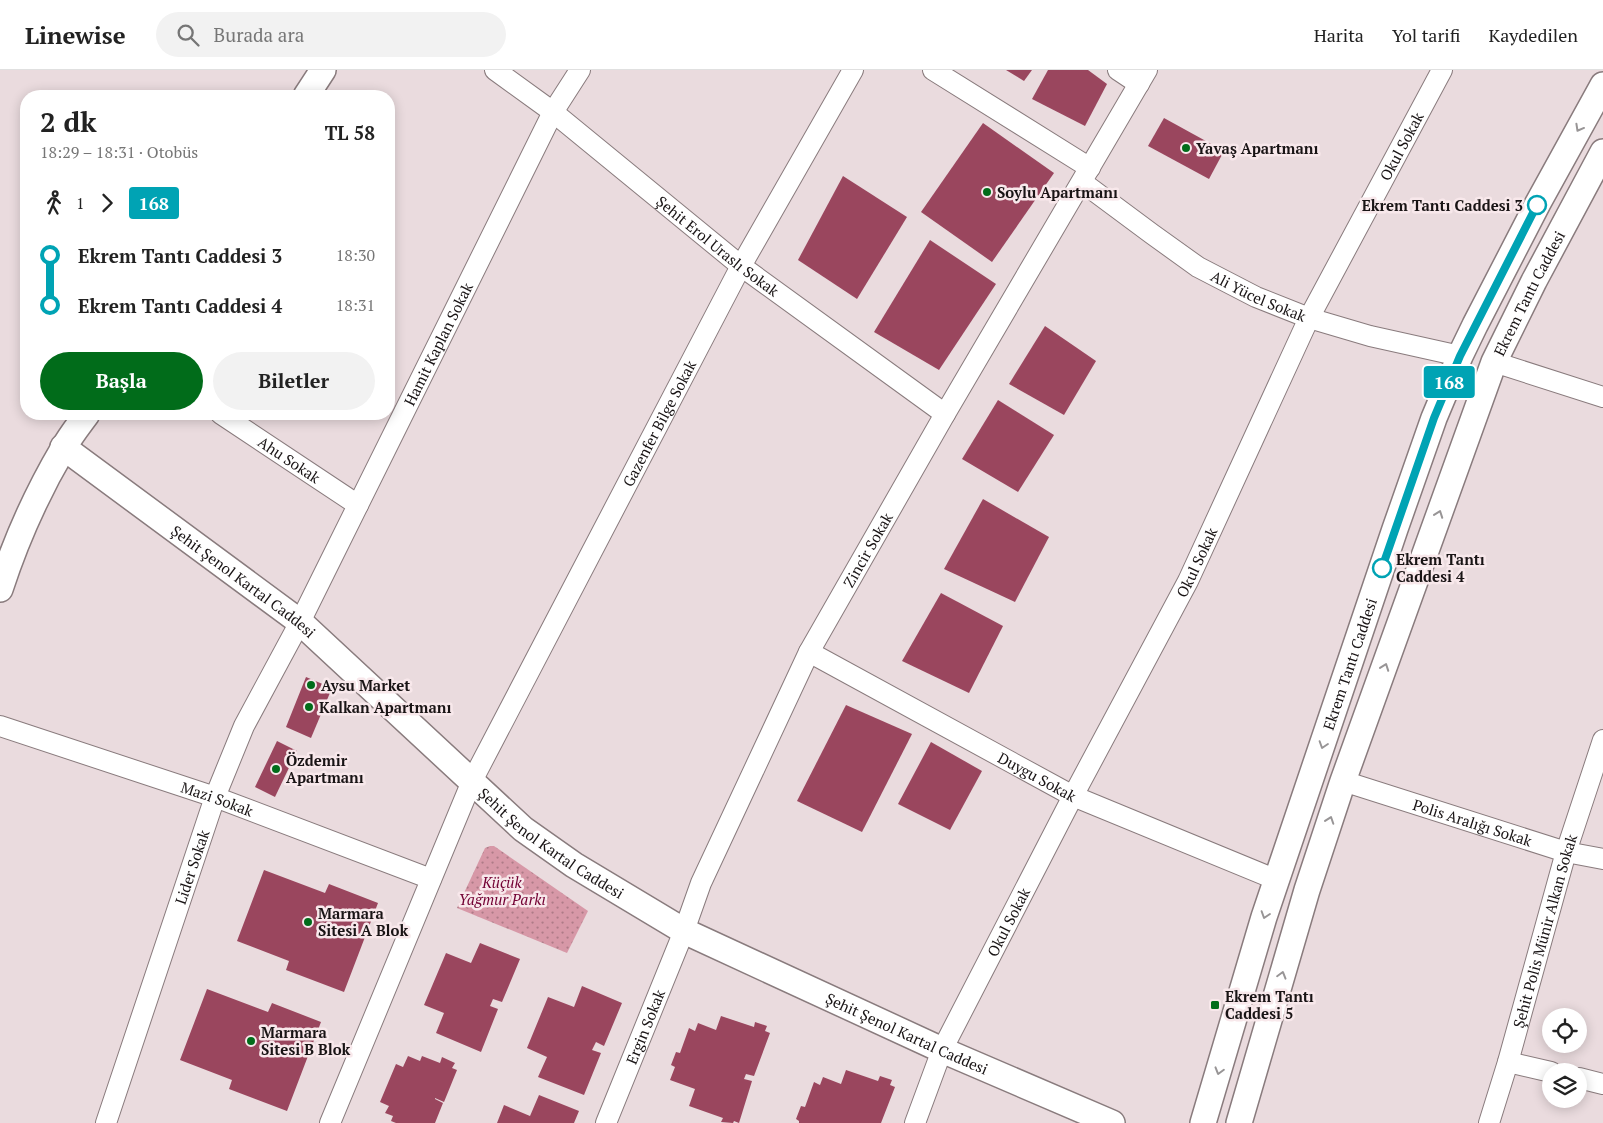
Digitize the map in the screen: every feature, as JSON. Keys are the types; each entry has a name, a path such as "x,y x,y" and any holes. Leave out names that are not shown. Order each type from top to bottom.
{"street":[{"path":"310,90 322,70"},
{"name":"Şehit Erol Uraslı Sokak","path":"495,70 553,112 741,266 944,414"},
{"name":"Hamit Kaplan Sokak","path":"300,622 553,112 580,70"},
{"name":"Gazenfer Bilge Sokak","path":"330,1123 472,781 741,266 852,70"},
{"name":"Ali Yücel Sokak","path":"933,70 1086,175 1152,234 1198,267 1256,297 1309,318 1370,336 1460,356"},
{"path":"1118,70 1143,77"},
{"name":"Okul Sokak","path":"915,1123 942,1050 1073,796 1188,581 1309,318 1442,70"},
{"name":"Zincir Sokak","path":"684,931 701,883 809,652 944,414 1143,77"},
{"name":"Ekrem Tantı Caddesi","path":"1203,1123 1264,917 1434,418 1460,356 1534,211 1603,85"},
{"name":"Ekrem Tantı Caddesi","path":"1239,1123 1307,890 1344,781 1494,362 1534,281 1603,152"},
{"path":"1460,356 1494,362 1603,397"},
{"path":"0,589 8,563 33,504 64,447 83,420"},
{"name":"Ahu Sokak","path":"230,420 358,505"},
{"name":"Şehit Şenol Kartal Caddesi","path":"64,447 300,622 523,829 574,865 684,931 942,1050 1112,1123"},
{"name":"Lider Sokak","path":"106,1123 215,797 244,726 300,622"},
{"name":"Duygu Sokak","path":"809,652 1073,796 1277,880"},
{"name":"Mazi Sokak","path":"0,726 215,797 431,879"},
{"name":"Şehit Polis Münir Alkan Sokak","path":"1489,1123 1508,1062 1566,852 1603,740"},
{"name":"Polis Aralığı Sokak","path":"1344,781 1566,852 1603,859"},
{"path":"1277,880 1307,890"},
{"name":"Ergin Sokak","path":"606,1123 684,931"},
{"path":"1508,1062 1542,1070"},
{"path":"1587,1080 1603,1084"}],"green space":[{"name":"Küçük Yağmur Parkı","path":"494,846 588,911 567,953 457,908 485,848"}],"building":[{"path":"1006,70 1032,70 1024,81"},
{"path":"1048,70 1088,70 1107,84 1085,126 1032,99"},
{"name":"Yavaş Apartmanı","path":"1164,118 1224,151 1209,179 1148,146"},
{"name":"Soylu Apartmanı","path":"983,123 1054,173 992,262 921,212"},
{"path":"843,176 907,217 857,299 798,260"},
{"path":"930,240 996,284 939,370 874,332"},
{"path":"1045,326 1096,361 1064,415 1009,384"},
{"path":"998,400 1054,435 1018,492 962,459"},
{"path":"983,499 1049,537 1015,602 944,569"},
{"path":"941,593 1003,626 969,693 902,661"},
{"name":"Kalkan Apartmanı","path":"306,677 332,688 311,738 286,727"},
{"path":"846,705 912,734 862,832 797,801"},
{"name":"Özdemir Apartmanı","path":"277,741 297,751 275,797 255,787"},
{"path":"931,742 982,771 950,830 898,804"},
{"name":"Marmara Sitesi A Blok","path":"264,870 325,893 329,884 378,903 344,992 286,970 289,961 237,941"},
{"path":"480,943 520,959 502,1002 493,999 490,1006 498,1009 481,1052 436,1033 444,1013 424,1005 446,953 471,963"},
{"path":"582,986 622,1003 604,1046 596,1042 592,1050 601,1053 584,1095 538,1077 547,1057 527,1048 548,997 574,1007"},
{"name":"Marmara Sitesi B Blok","path":"207,989 268,1012 272,1003 321,1022 287,1111 229,1089 232,1080 180,1060"},
{"path":"721,1016 754,1027 755,1022 767,1026 765,1031 770,1033 754,1076 746,1074 744,1079 752,1081 739,1123 734,1121 733,1123 721,1122 723,1118 689,1106 695,1089 670,1080 675,1067 671,1065 676,1052 680,1053 689,1028 695,1031 698,1023 716,1030"},
{"path":"408,1056 420,1061 422,1056 440,1063 442,1057 455,1063 452,1068 457,1070 444,1102 435,1098 443,1103 435,1123 396,1123 391,1121 393,1116 385,1113 389,1106 380,1102 396,1064 403,1067"},
{"path":"846,1070 878,1081 880,1076 892,1080 890,1085 895,1087 881,1123 799,1123 796,1119 801,1106 805,1107 814,1082 820,1085 823,1077 841,1084"},
{"path":"539,1095 579,1111 574,1123 497,1123 504,1105 530,1116"}],"bus line":[{"name":"168","path":"1382,568 1434,418 1460,356 1537,205"}],"place":[{"name":"Yavaş Apartmanı","path":"1186,148"},
{"name":"Soylu Apartmanı","path":"987,192"},
{"name":"Ekrem Tantı Caddesi 3","path":"1537,205"},
{"name":"Ekrem Tantı Caddesi 4","path":"1382,568"},
{"name":"Aysu Market","path":"311,685"},
{"name":"Kalkan Apartmanı","path":"309,707"},
{"name":"Özdemir Apartmanı","path":"276,769"},
{"name":"Marmara Sitesi A Blok","path":"308,922"},
{"name":"Ekrem Tantı Caddesi 5","path":"1215,1005"},
{"name":"Marmara Sitesi B Blok","path":"251,1041"}]}
